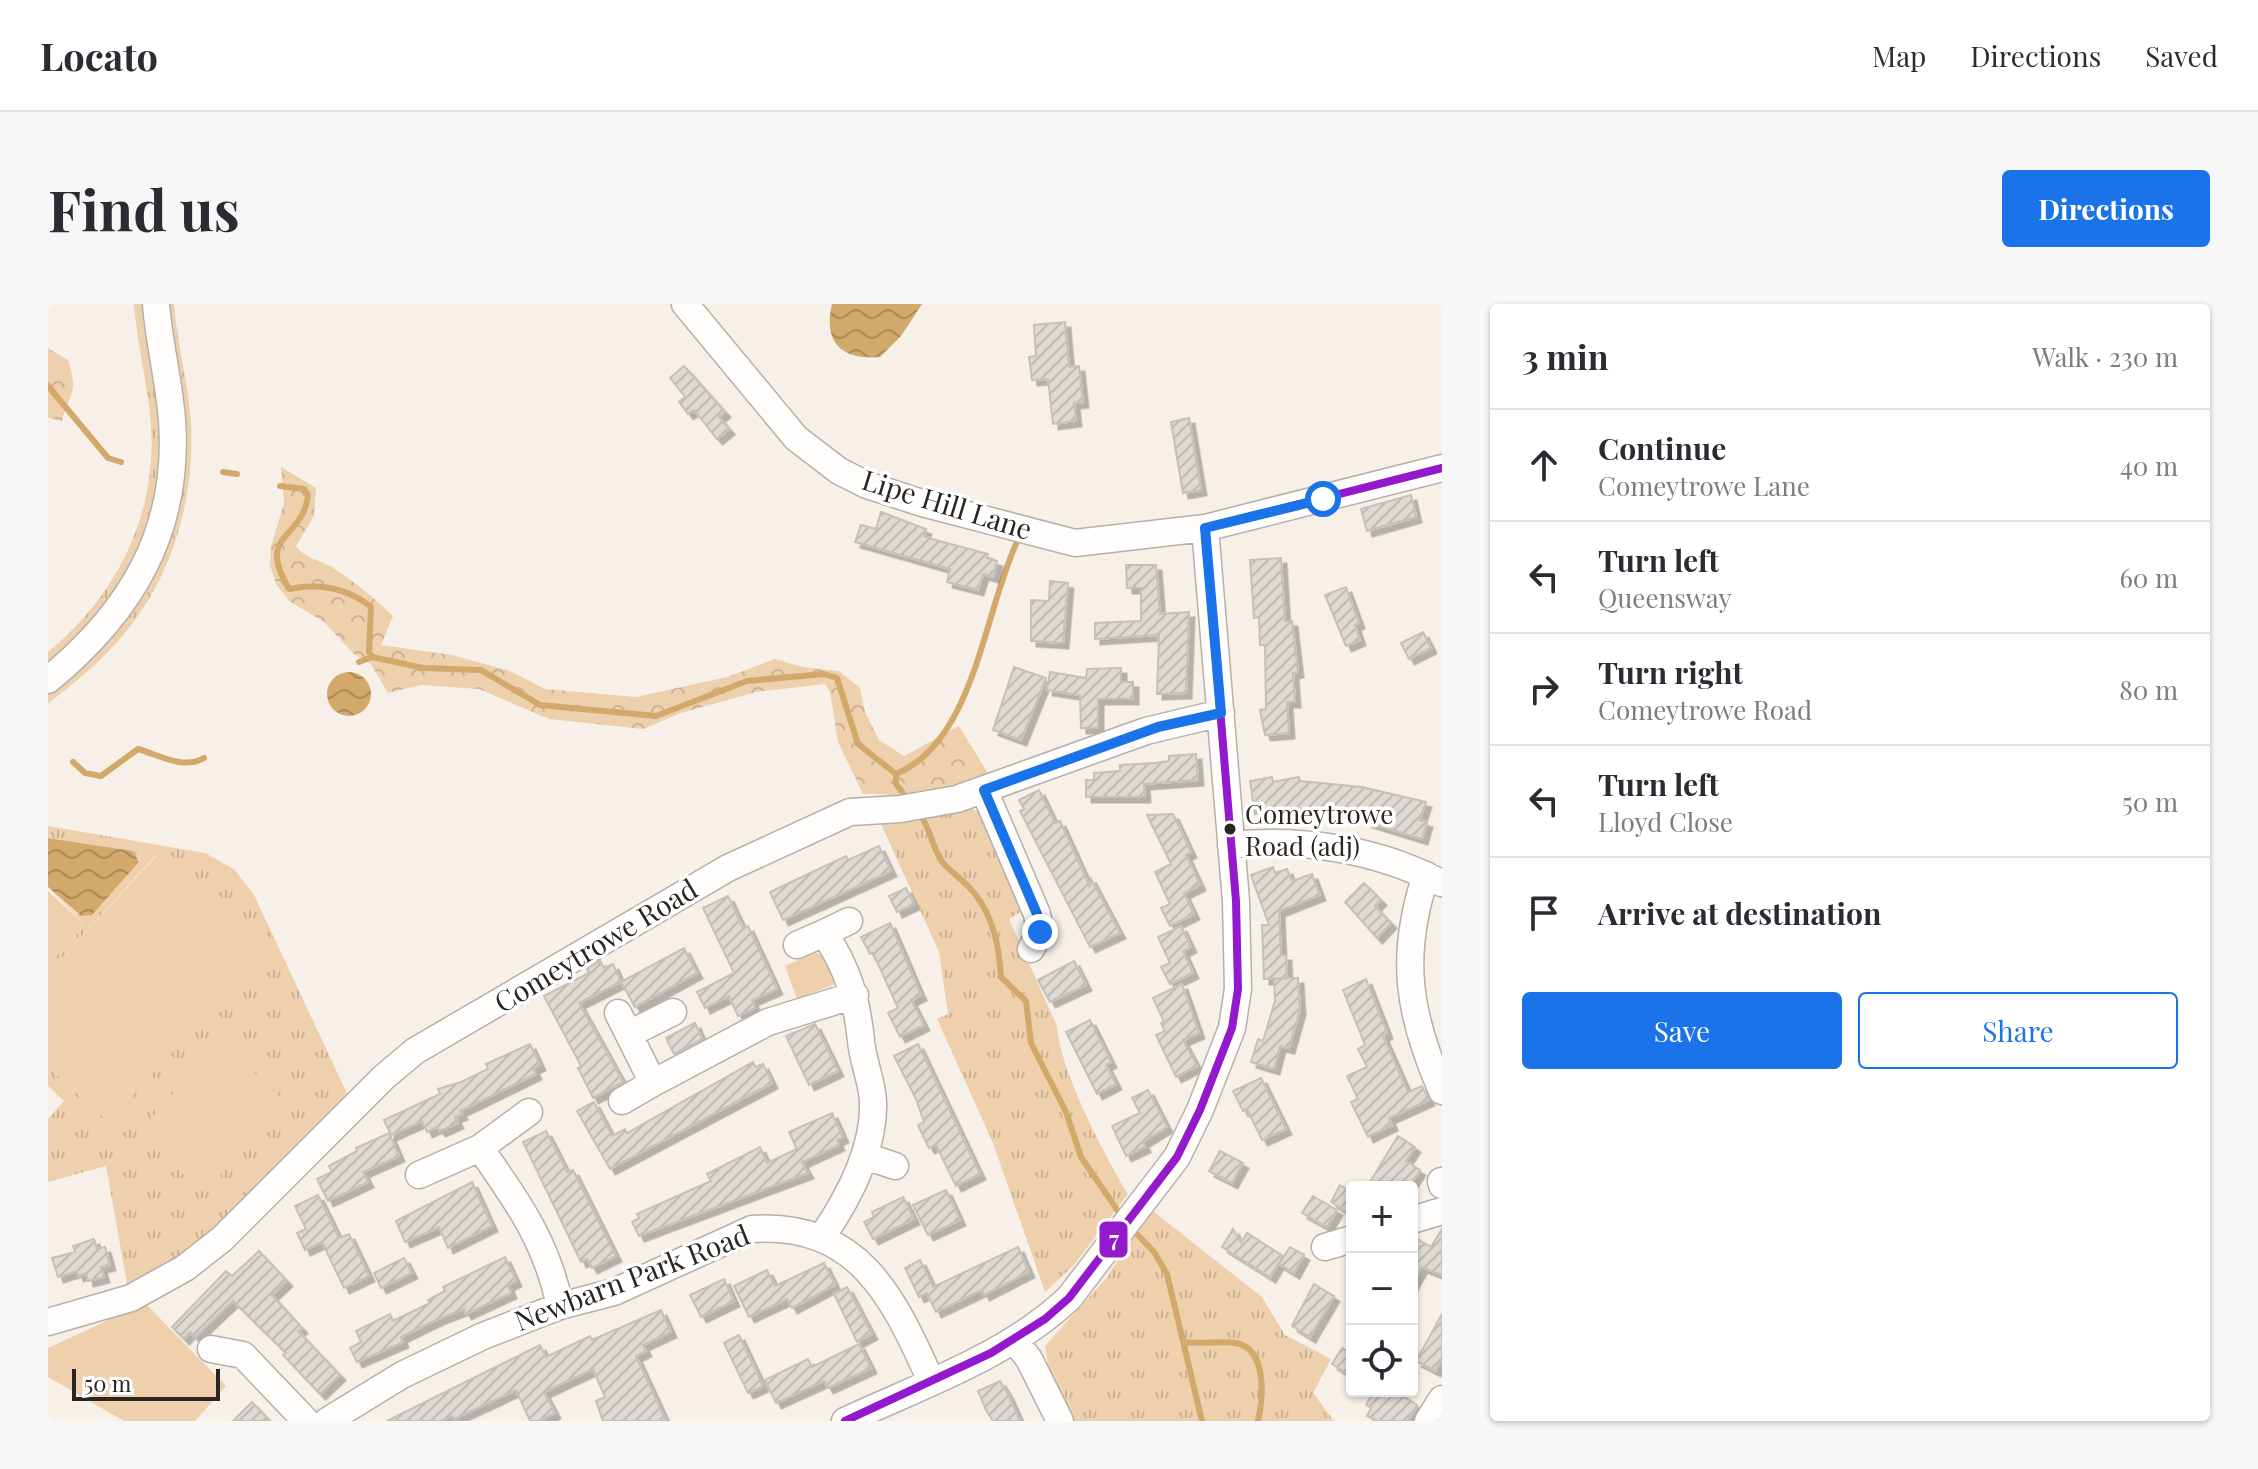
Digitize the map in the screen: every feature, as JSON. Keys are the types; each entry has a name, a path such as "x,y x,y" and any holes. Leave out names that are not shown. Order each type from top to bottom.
{"street":[{"path":"48,680 93,641 117,614 148,560 162,519 173,439 156,304"},
{"name":"Lipe Hill Lane","path":"685,304 796,438 839,471 867,485 922,503 1075,543 1205,528 1442,468"},
{"path":"845,1421 1014,1340 1048,1318 1069,1298 1177,1157 1205,1097 1232,1028 1238,953 1205,528"},
{"name":"Comeytrowe Road","path":"48,1322 131,1298 185,1268 222,1239 384,1077 415,1051 728,868 850,812 928,805 984,790 1158,727 1221,713"},
{"path":"984,790 1037,914 1040,932 1031,949"},
{"path":"1231,845 1302,845 1348,850 1374,855 1434,879 1409,946 1412,999 1431,1033 1442,1091"},
{"path":"797,945 849,921"},
{"path":"822,1237 865,1156 872,1128 873,1101 855,995 848,973 824,933"},
{"path":"622,1101 768,1022 855,995"},
{"path":"653,1083 624,1024 673,1012"},
{"path":"419,1175 480,1148 529,1112"},
{"path":"480,1148 540,1239 553,1271 560,1306"},
{"path":"865,1156 895,1166"},
{"path":"1418,1218 1442,1211"},
{"name":"Newbarn Park Road","path":"327,1421 424,1364 483,1336 560,1306 614,1292 752,1229 797,1230 841,1246 871,1272 931,1381"},
{"path":"1325,1247 1346,1241"},
{"path":"1014,1340 1029,1359 1060,1421"},
{"path":"211,1349 243,1355 306,1421"},
{"path":"1428,1421 1442,1399"}],"green space":[{"path":"134,304 146,304 163,436 152,519 115,600 48,668 48,652 94,606 112,580 139,522 147,491 151,426"},
{"path":"165,304 174,304 191,424 189,480 177,536 141,612 97,662 48,704 48,692 101,647 126,618 158,561"},
{"path":"48,348 68,360 73,380 62,421 48,418"},
{"path":"281,467 316,488 314,516 296,546 304,554 349,579 393,616 381,645 452,655 510,671 545,689 636,697 727,677 775,659 803,667 839,671 860,688 865,712 879,740 904,756 959,726 989,775 977,785 891,803 887,794 863,794 838,742 830,692 825,684 756,692 681,713 643,729 549,719 479,689 421,685 388,693 371,664 354,654 324,622 289,601 276,584 270,565 271,547 284,503"},
{"path":"965,806 991,817 1024,910 1009,919 1057,1026 1074,1088 1128,1194 1073,1266 1045,1292 993,1143 937,1019 948,1014 939,952 881,824"},
{"path":"48,826 205,853 234,869 254,895 352,1104 218,1227 128,1289 106,1166 48,1182 48,1119 64,1101 48,1086 48,1067 109,1122 157,854 48,973 48,965 85,925 48,887 77,914 92,915 139,862 133,851 48,838"},
{"path":"158,854 264,952 109,1122 48,1067 48,973"},
{"path":"48,891 85,925 48,965"},
{"path":"815,952 827,957 836,976 835,984 797,999 785,966"},
{"path":"221,1042 287,1103 204,1193 138,1132"},
{"path":"1149,1208 1262,1297 1285,1335 1331,1359 1313,1393 1334,1421 1071,1421 1043,1366 1048,1363 1045,1346 1108,1276"},
{"path":"145,1303 226,1386 195,1421 124,1421 48,1377 48,1348"}],"water":[{"path":"832,304 922,304 901,336 880,357 866,357 845,352 838,346 830,329"},
{"path":"349,672 365,678 371,694 365,710 349,716 333,710 327,694 333,678"},
{"path":"48,838 133,851 139,862 92,915 81,916 48,887"}],"building":[{"path":"1065,322 1069,367 1079,366 1083,402 1074,403 1076,421 1053,424 1048,379 1032,380 1029,357 1036,356 1034,325"},
{"path":"684,366 725,412 719,417 729,429 717,439 694,410 688,414 679,402 685,397 670,378"},
{"path":"1189,418 1201,490 1183,493 1171,422"},
{"path":"1411,495 1416,517 1367,531 1361,509"},
{"path":"881,512 926,529 924,536 988,554 987,558 997,561 993,577 983,574 978,590 947,582 950,569 855,542 861,525 876,529"},
{"path":"1281,558 1285,621 1292,621 1298,672 1293,673 1295,702 1287,702 1289,733 1265,735 1260,710 1266,709 1265,645 1260,645 1259,617 1254,618 1250,560"},
{"path":"1126,565 1156,565 1160,614 1189,612 1186,693 1157,694 1159,635 1095,639 1095,623 1141,621 1141,588 1127,588"},
{"path":"1050,581 1068,583 1063,643 1031,641 1031,600 1049,601"},
{"path":"1346,587 1359,623 1355,625 1360,640 1346,646 1325,595"},
{"path":"1423,632 1431,648 1409,659 1401,643"},
{"path":"1014,667 1046,678 1021,740 993,730"},
{"path":"1121,668 1121,682 1133,682 1133,699 1098,699 1098,728 1081,728 1080,695 1047,690 1050,672 1086,678 1087,669"},
{"path":"1196,754 1198,780 1144,784 1145,797 1086,797 1086,780 1094,780 1094,773 1120,771 1120,765 1169,761 1169,756"},
{"path":"1272,777 1273,782 1299,777 1300,781 1362,787 1426,802 1420,820 1427,822 1422,839 1367,822 1369,815 1292,808 1255,814 1250,781"},
{"path":"1039,790 1055,823 1060,821 1090,887 1090,877 1120,933 1090,947 1020,811 1024,809 1019,800"},
{"path":"1173,814 1191,852 1186,855 1200,885 1184,893 1194,914 1170,926 1161,908 1170,904 1155,872 1171,864 1147,815"},
{"path":"879,846 891,871 783,920 770,892 846,856 848,860"},
{"path":"1273,867 1275,873 1287,869 1292,881 1312,874 1320,895 1279,911 1281,955 1286,955 1287,978 1264,979 1262,925 1269,925 1251,875"},
{"path":"1364,883 1381,900 1375,906 1391,923 1377,938 1345,902"},
{"path":"906,888 914,904 897,912 889,896"},
{"path":"728,896 743,928 748,926 777,989 752,1000 755,1008 738,1016 729,996 705,1008 697,992 734,973 703,908"},
{"path":"890,923 921,995 911,1000 924,1025 900,1037 888,1013 898,1008 873,953 870,954 861,937"},
{"path":"1181,926 1191,947 1183,951 1193,973 1170,984 1161,967 1170,963 1158,937"},
{"path":"684,948 697,973 635,1007 621,982"},
{"path":"600,961 604,968 613,964 621,982 579,1003 623,1082 593,1098 578,1068 581,1066 544,996 589,973 587,969"},
{"path":"1074,961 1086,985 1050,1002 1038,980"},
{"path":"1298,978 1300,1010 1289,1048 1280,1046 1274,1069 1251,1062 1258,1039 1263,1041 1275,1001 1274,979"},
{"path":"1366,979 1387,1033 1383,1036 1408,1092 1422,1086 1429,1100 1389,1118 1392,1125 1368,1137 1351,1102 1358,1099 1347,1076 1367,1067 1358,1049 1365,1045 1343,990"},
{"path":"1182,984 1199,1033 1183,1040 1197,1066 1176,1077 1156,1035 1165,1031 1153,998"},
{"path":"1090,1020 1111,1062 1106,1065 1116,1084 1097,1094 1066,1032"},
{"path":"695,1023 702,1039 674,1054 666,1038"},
{"path":"815,1024 838,1071 809,1085 786,1036"},
{"path":"530,1044 540,1065 533,1068 536,1074 460,1111 462,1114 455,1117 458,1123 440,1131 437,1127 427,1132 422,1121 391,1135 384,1120 440,1094 438,1089 488,1069 486,1064"},
{"path":"918,1044 980,1174 956,1186 936,1145 929,1148 924,1138 918,1125 924,1122 916,1099 894,1056"},
{"path":"753,1062 755,1067 763,1064 772,1083 610,1169 577,1111 594,1102 612,1136 625,1129 627,1133"},
{"path":"1261,1078 1286,1129 1262,1140 1247,1109 1243,1111 1233,1091"},
{"path":"1148,1090 1167,1127 1143,1142 1145,1147 1126,1156 1112,1126 1140,1113 1132,1098"},
{"path":"832,1113 843,1137 837,1140 839,1145 802,1162 808,1173 639,1236 632,1222 639,1218 637,1214 711,1181 707,1174 760,1147 767,1163 797,1149 789,1132"},
{"path":"546,1131 567,1172 573,1170 616,1256 592,1268 587,1259 581,1262 523,1142"},
{"path":"389,1133 399,1156 363,1172 368,1182 328,1201 317,1179 332,1172 329,1166 357,1151 356,1148"},
{"path":"1398,1136 1415,1147 1406,1161 1420,1170 1413,1181 1371,1181"},
{"path":"1220,1151 1243,1163 1232,1183 1209,1171"},
{"path":"472,1182 492,1226 448,1248 439,1227 405,1242 396,1221"},
{"path":"1340,1185 1346,1188 1346,1211 1331,1202"},
{"path":"946,1190 960,1220 928,1235 913,1205"},
{"path":"318,1195 339,1238 349,1234 369,1276 344,1288 322,1242 305,1250 297,1233 306,1229 295,1206"},
{"path":"1313,1196 1337,1210 1327,1227 1302,1213"},
{"path":"903,1197 914,1219 873,1239 864,1222 874,1217 872,1212"},
{"path":"1233,1229 1241,1243 1247,1233 1283,1256 1270,1277 1222,1247"},
{"path":"1442,1229 1442,1275 1422,1267 1418,1274 1418,1239 1431,1247"},
{"path":"94,1239 97,1249 105,1247 110,1265 101,1267 104,1277 88,1281 86,1273 78,1276 77,1271 58,1277 52,1258 75,1252 73,1246"},
{"path":"1018,1247 1029,1272 984,1295 982,1290 936,1312 927,1293 919,1297 905,1268 920,1260 933,1287"},
{"path":"1290,1247 1304,1255 1294,1273 1279,1264"},
{"path":"259,1251 287,1281 272,1295 302,1328 298,1331 340,1375 320,1394 283,1355 286,1353 233,1301 195,1337 190,1332 184,1339 172,1327 226,1271 232,1276"},
{"path":"505,1257 516,1281 508,1285 511,1293 466,1314 464,1309 438,1319 401,1337 403,1342 357,1362 350,1348 361,1342 356,1331 390,1314 393,1321 430,1303 428,1300 445,1291 443,1287"},
{"path":"404,1258 412,1273 381,1288 374,1273"},
{"path":"824,1263 835,1285 792,1308 787,1299 749,1317 734,1286 767,1270 775,1286"},
{"path":"724,1279 734,1301 701,1317 690,1295"},
{"path":"1314,1284 1334,1296 1310,1337 1292,1326"},
{"path":"847,1287 872,1334 857,1342 834,1294"},
{"path":"661,1310 671,1332 643,1345 646,1351 636,1356 666,1421 603,1421 596,1401 605,1397 593,1369 544,1392 555,1413 538,1421 530,1421 516,1390 454,1419 452,1416 441,1421 387,1421 540,1345 546,1357 590,1336 592,1340"},
{"path":"1442,1314 1442,1359 1435,1371 1418,1362"},
{"path":"739,1335 763,1386 748,1393 724,1343"},
{"path":"859,1344 871,1368 828,1388 824,1381 776,1403 765,1380 808,1359 812,1367"},
{"path":"1342,1348 1346,1350 1346,1372 1332,1364"},
{"path":"1000,1381 1020,1421 993,1421 986,1410 978,1391"},
{"path":"1371,1397 1404,1397 1417,1405 1408,1421 1377,1421 1367,1416 1371,1408 1366,1405"},
{"path":"252,1402 270,1421 233,1421"}],"waterway":[{"path":"48,386 108,458 121,462"},
{"path":"223,472 237,474"},
{"path":"280,486 304,489 308,495 298,521 279,546 277,557 280,570 289,589 311,587 342,591 371,607 369,652 372,657 423,668 481,670 540,705 656,716 747,681 824,674 837,678 858,744 896,774 896,784 909,801"},
{"path":"896,774 923,757 944,734 960,704 974,672 1017,542"},
{"path":"359,662 372,657"},
{"path":"73,762 85,773 101,776 138,749 179,762 204,758"},
{"path":"919,813 943,863 971,890 987,913 997,944 1001,977 1026,1001 1031,1043 1066,1112 1081,1157 1122,1217"},
{"path":"1132,1229 1154,1252 1167,1274 1202,1421"},
{"path":"1184,1342 1235,1343 1253,1354 1262,1388 1258,1421"}],"transit line":[{"name":"7","path":"845,1421 991,1353 1045,1319 1069,1298 1177,1157 1200,1110 1232,1028 1238,989 1236,901 1205,528 1442,468"}],"place":[{"name":"Comeytrowe Road (adj)","path":"1230,829"}],"route":[{"path":"1040,932 1037,914 984,790 1158,727 1221,713 1205,528 1323,499"}]}
